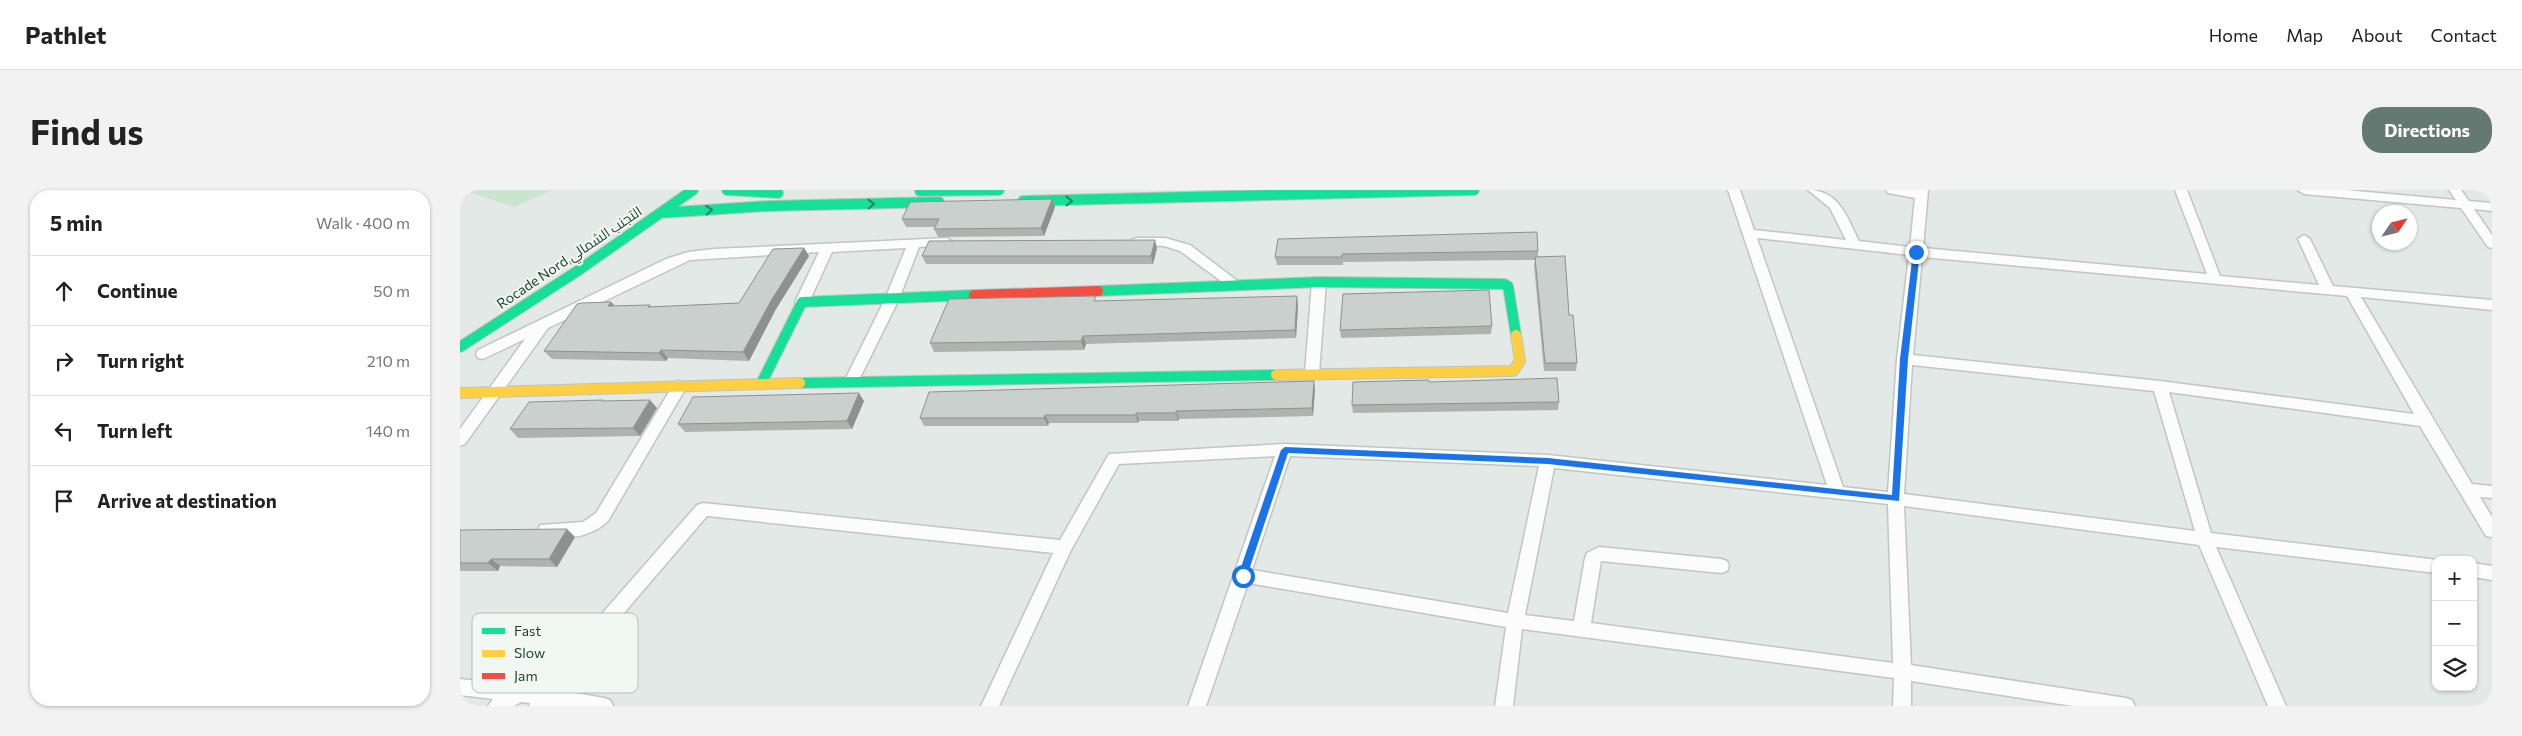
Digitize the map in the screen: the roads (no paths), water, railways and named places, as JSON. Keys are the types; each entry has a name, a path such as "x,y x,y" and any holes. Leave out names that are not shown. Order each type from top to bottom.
{"street":[{"name":"Rocade Nord,التجنب الشمالي","path":"460,347 579,270 693,190"},
{"path":"726,190 787,193"},
{"path":"660,214 770,206 1002,198 1474,190"},
{"path":"1734,190 1838,494"},
{"path":"1814,190 1835,206 1855,246"},
{"path":"1892,190 1921,192 1904,359 1896,499 1904,672 1902,706"},
{"path":"2181,190 2215,279"},
{"path":"2304,190 2492,207"},
{"path":"2455,190 2492,244"},
{"path":"805,193 1002,198"},
{"path":"1749,233 1916,252 2492,305"},
{"path":"2304,239 2328,289"},
{"path":"483,354 688,256 714,253 957,242"},
{"path":"1126,242 1165,242 1185,248 1237,286"},
{"path":"851,382 892,299 914,245"},
{"path":"761,384 827,248"},
{"path":"1312,373 1319,282"},
{"path":"460,393 851,382 1513,371 1520,361 1508,286 1504,284 1319,282 802,302"},
{"path":"2351,291 2425,421 2492,531"},
{"path":"460,440 543,324"},
{"path":"1904,359 2160,386 2425,421"},
{"path":"528,530 586,529 595,525 602,517 680,386"},
{"path":"2160,386 2205,539 2277,706"},
{"path":"990,706 1064,547 1114,458 1285,450 1548,461 1896,499 2205,539 2432,566"},
{"path":"1197,706 1285,450"},
{"path":"1504,706 1515,621 1548,461"},
{"path":"2467,490 2492,492"},
{"path":"615,613 703,509 1064,547"},
{"path":"1581,630 1593,558 1599,554 1721,566"},
{"path":"2477,571 2492,573"},
{"path":"1243,576 1515,621 1904,672 2126,706"},
{"path":"511,693 540,701 604,706"},
{"path":"497,706 519,694"}]}
